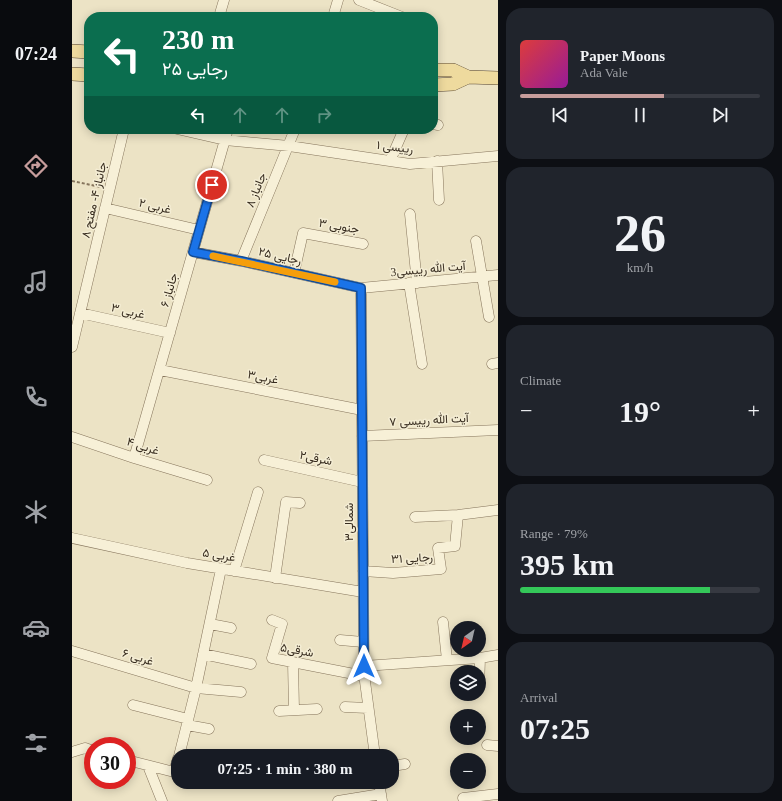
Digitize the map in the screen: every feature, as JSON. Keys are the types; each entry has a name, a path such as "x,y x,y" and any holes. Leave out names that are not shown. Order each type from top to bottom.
{"main road":[{"path":"72,51 84,52"},
{"path":"438,70 453,70 468,77 498,78"},
{"path":"72,74 84,75"},
{"path":"438,84 453,84 468,77"}],"street":[{"path":"220,12 224,0"},
{"path":"335,12 338,0"},
{"path":"359,0 389,12"},
{"name":"جانباز ۴- مفتح ۸","path":"72,347 123,134"},
{"name":"رییسی ۱","path":"199,134 225,140 289,146 410,164 498,156"},
{"name":"جانباز ۶","path":"134,458 227,134"},
{"name":"جانباز ۸","path":"241,261 294,134"},
{"path":"390,160 402,134"},
{"path":"437,161 439,200"},
{"name":"غربی ۲","path":"105,208 199,230"},
{"path":"410,214 413,283 422,364"},
{"name":"جنوبی ۳","path":"294,273 303,233 363,244"},
{"path":"476,241 489,317"},
{"name":"رجایی ۲۵","path":"193,252 241,261 361,288"},
{"name":"آیت الله رییسی3","path":"361,288 498,275"},
{"name":"شمالی۳","path":"361,288 363,642 364,671 374,749"},
{"name":"غربی ۳","path":"80,313 170,333"},
{"name":"غربی۳","path":"160,370 362,410"},
{"name":"آیت الله رییسی ۷","path":"362,436 498,430"},
{"name":"غربی ۴","path":"72,437 207,480"},
{"name":"شرقی۲","path":"264,460 362,482"},
{"path":"234,571 258,492"},
{"path":"275,578 286,502 300,503"},
{"path":"415,517 458,515 498,510"},
{"name":"رجایی ۳۱","path":"363,571 393,572 441,569 438,548 455,546 458,515"},
{"name":"غربی ۵","path":"72,538 186,563 363,592"},
{"path":"180,749 196,688 221,569"},
{"name":"شرقی۵","path":"272,620 282,624 272,658 293,662 364,671 498,655"},
{"path":"443,622 447,660"},
{"path":"210,624 231,628"},
{"path":"340,640 363,642"},
{"name":"غربی ۶","path":"72,651 196,688 241,692"},
{"path":"203,654 251,664"},
{"path":"480,658 480,665"},
{"path":"293,662 294,710"},
{"path":"133,705 209,729"},
{"path":"345,706 368,708"},
{"path":"279,711 317,709"},
{"path":"487,745 498,746"},
{"path":"72,752 84,748"},
{"path":"136,763 171,771"},
{"path":"399,765 405,764"},
{"path":"148,766 162,801"},
{"path":"463,798 498,794"},
{"path":"338,801 381,798"}],"path":[{"path":"72,181 110,189"}],"slow traffic":[{"path":"213,256 335,282"}],"route":[{"path":"212,185 193,252 241,261 361,288 364,666"}]}
